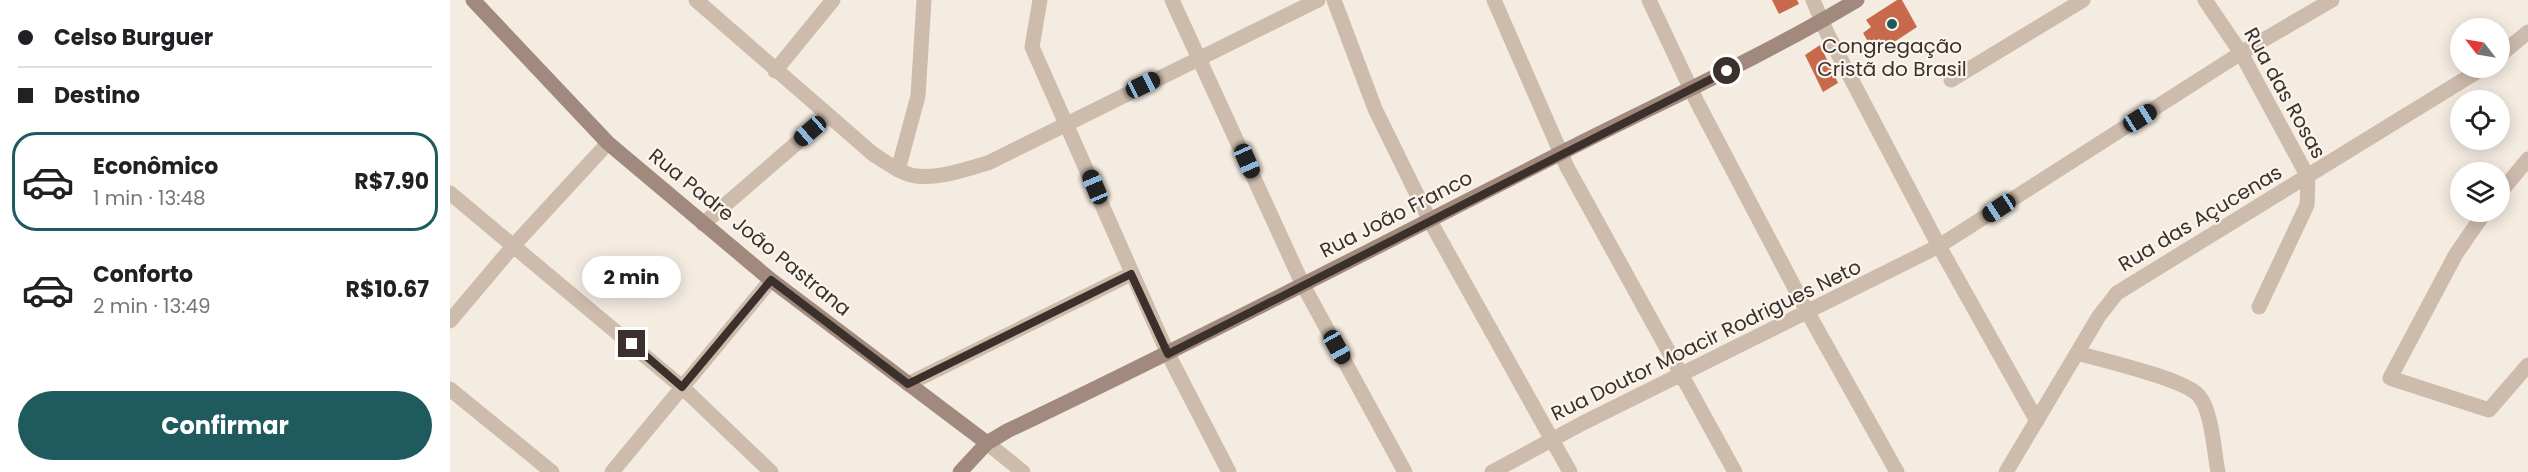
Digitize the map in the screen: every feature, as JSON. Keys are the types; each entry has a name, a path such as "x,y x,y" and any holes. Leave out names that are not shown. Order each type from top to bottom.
{"street":[{"name":"Rua Padre João Pastrana","path":"473,0 608,143 771,280 1023,472"},
{"path":"696,0 873,154 898,170 916,176 950,172 988,163 1318,0"},
{"path":"775,71 833,0"},
{"path":"898,170 918,96 924,0"},
{"path":"1040,0 1032,47 1068,122 1131,274 1168,354 1229,472"},
{"path":"1172,0 1303,285 1406,472"},
{"path":"1334,0 1375,110 1430,221 1492,336 1570,472"},
{"path":"1494,0 1567,167 1735,472"},
{"path":"1649,0 1692,89 1808,313 1897,472"},
{"path":"1813,0 1821,21 1939,246 2037,422"},
{"name":"Rua João Franco","path":"960,472 987,443 1168,354 1562,152 1692,89 1857,0"},
{"path":"1951,80 2083,0"},
{"name":"Rua das Rosas","path":"2205,0 2241,53 2308,177"},
{"name":"Rua Doutor Moacir Rodrigues Neto","path":"1492,472 1553,439 1939,246 2241,53 2332,0"},
{"path":"2510,47 2528,32"},
{"name":"Rua das Açucenas","path":"2006,472 2098,316 2117,293 2467,78"},
{"path":"703,224 828,116"},
{"path":"450,321 514,244 608,143"},
{"path":"2510,181 2528,159"},
{"path":"2259,306 2307,205 2308,177"},
{"path":"450,193 514,244 682,387 771,472"},
{"path":"2478,222 2456,254 2390,378 2489,410 2528,365"},
{"path":"908,384 1131,274"},
{"path":"612,472 771,280"},
{"path":"2077,353 2182,384 2199,394 2206,409 2218,472"},
{"path":"450,389 552,472"}],"building":[{"path":"1772,0 1797,0 1799,4 1779,14"},
{"name":"Congregação Cristã do Brasil","path":"1897,0 1902,0 1917,27 1885,48 1879,39 1870,45 1863,33 1871,27 1866,20"},
{"path":"1820,45 1838,83 1823,92 1805,55"}],"place":[{"name":"Congregação Cristã do Brasil","path":"1892,24"}],"route":[{"path":"632,344 682,387 771,280 908,384 1131,274 1168,354 1562,152 1727,71"}]}
